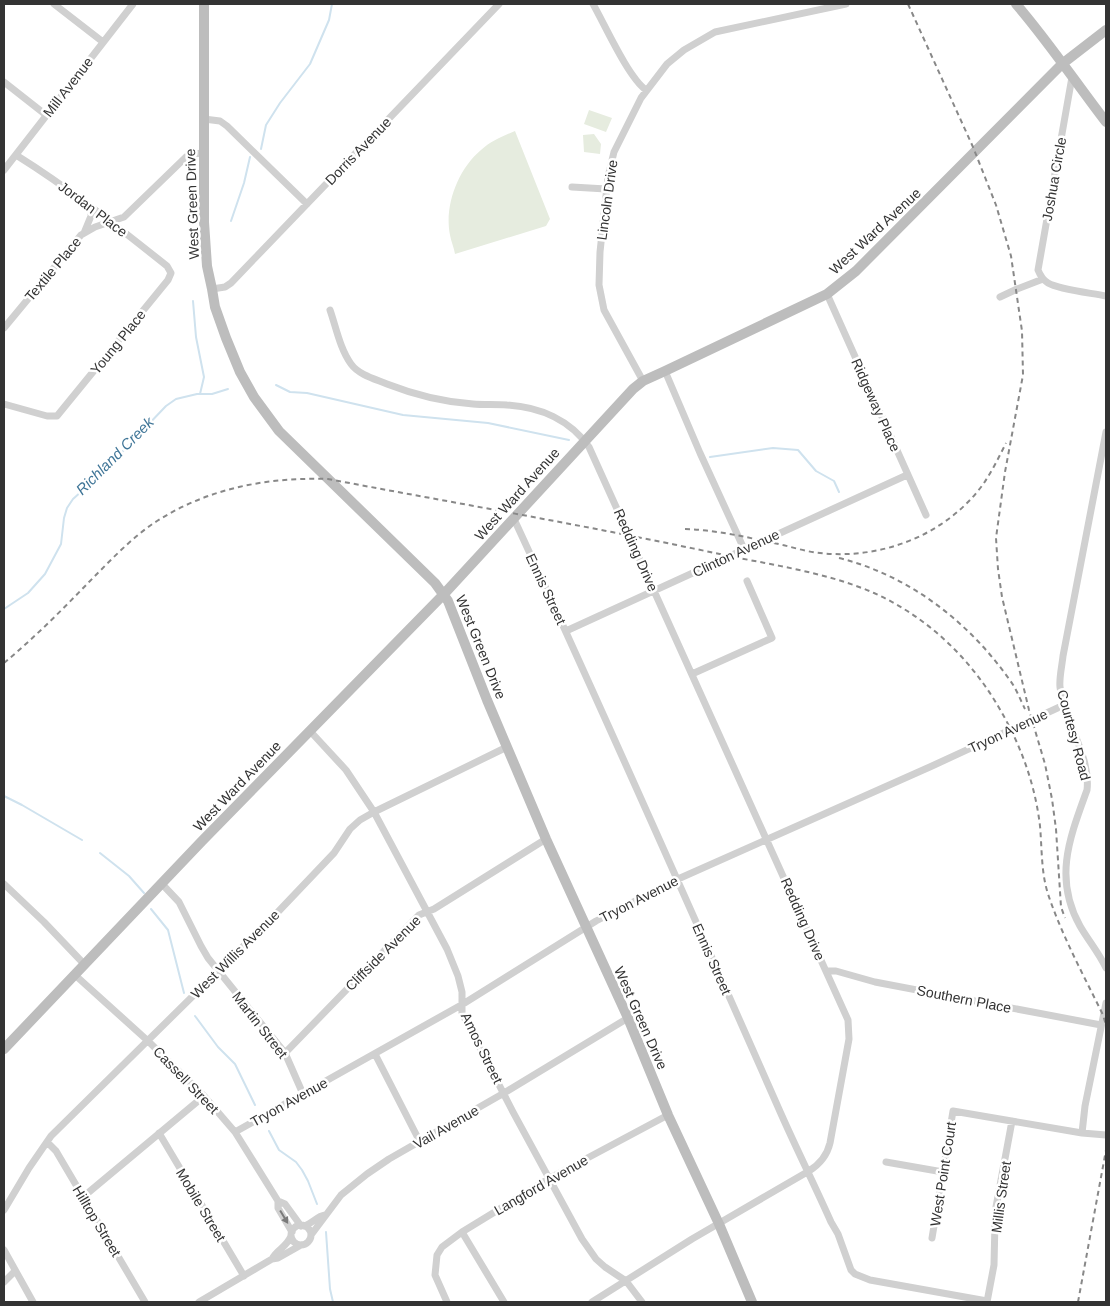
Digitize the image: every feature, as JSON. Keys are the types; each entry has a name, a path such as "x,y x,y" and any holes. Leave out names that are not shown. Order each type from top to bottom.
{"street":[{"path":"54,4 103,42"},
{"name":"Mill Avenue","path":"4,170 133,4"},
{"name":"West Green Drive","path":"204,4 204,222 207,266 218,315 240,372 255,399 279,431 436,583 444,594 546,839 628,1018 668,1115 719,1224 752,1302"},
{"name":"Dorris Avenue","path":"212,289 225,287 231,283 499,4"},
{"path":"593,4 639,85 646,90"},
{"name":"Lincoln Drive","path":"644,381 604,310 599,285 606,190 614,152 646,90 667,64 684,50 715,32 846,4"},
{"path":"1016,4 1035,26 1106,122"},
{"name":"West Ward Avenue","path":"4,1049 444,594 633,389 664,371 827,294 884,245 1062,64 1106,30"},
{"name":"Joshua Circle","path":"1043,279 1038,270 1039,263 1072,78"},
{"path":"4,82 46,115"},
{"path":"204,119 220,121 227,126 307,204"},
{"name":"Textile Place","path":"4,328 76,240 84,233 124,217 186,157 192,154 204,154"},
{"name":"Jordan Place","path":"16,155 53,178 167,266"},
{"path":"572,187 606,190"},
{"path":"84,233 91,216 91,207"},
{"name":"Young Place","path":"4,404 47,416 56,416 168,280 171,273 167,266"},
{"path":"1000,297 1043,279 1048,283 1106,296"},
{"name":"Ridgeway Place","path":"827,294 926,515"},
{"path":"330,310 351,365 360,373 402,390 436,400 473,404 507,404 550,414 574,430 585,441"},
{"path":"664,371 744,549"},
{"name":"Courtesy Road","path":"1106,432 1063,656 1060,686 1064,705 1088,780 1087,790 1066,856 1068,895 1080,925 1106,968"},
{"name":"Redding Drive","path":"585,441 827,971 848,1020 850,1039 828,1151 816,1166 592,1302"},
{"name":"Clinton Avenue","path":"566,631 908,475"},
{"name":"Ennis Street","path":"514,519 678,879 783,1117 838,1234 848,1263 855,1274 870,1280 987,1302"},
{"path":"692,674 772,638 746,581"},
{"name":"Tryon Avenue","path":"235,1132 463,1004 586,928 678,879 1064,705"},
{"name":"Amos Street","path":"310,731 346,770 374,812 447,949 462,992 462,1012 504,1094 590,1251 605,1267 626,1281 642,1302"},
{"name":"West Willis Avenue","path":"4,1210 47,1142 316,872 334,853 350,829 360,820 374,812 507,747"},
{"name":"Cliffside Avenue","path":"285,1053 419,915 427,912 546,839"},
{"path":"4,884 85,964"},
{"name":"Martin Street","path":"162,884 179,902 200,946 285,1053 303,1094"},
{"name":"Southern Place","path":"827,971 836,971 881,983 1101,1025"},
{"name":"Cassell Street","path":"75,975 148,1041 204,1096 235,1132 278,1201 278,1208 292,1234"},
{"path":"1082,1133 1085,1106 1106,1002"},
{"name":"Vail Avenue","path":"311,1235 341,1195 366,1174 504,1094 628,1018"},
{"path":"375,1054 420,1142"},
{"path":"83,1197 204,1096"},
{"name":"West Point Court","path":"932,1238 953,1110 1012,1121"},
{"name":"Langford Avenue","path":"447,1302 435,1273 437,1255 442,1247 462,1232 550,1178 668,1115"},
{"path":"1012,1121 1082,1133 1106,1135"},
{"name":"Millis Street","path":"987,1302 994,1265 996,1207 1012,1121"},
{"name":"Mobile Street","path":"159,1134 244,1276"},
{"name":"Hilltop Street","path":"47,1142 56,1151 145,1302"},
{"path":"886,1162 943,1172"},
{"name":"Cassell Street","path":"278,1201 285,1204 302,1226"},
{"name":"Vail Avenue","path":"302,1226 312,1223 319,1216 325,1215"},
{"path":"199,1302 272,1259 278,1258 307,1243 311,1235 309,1229 302,1226 295,1228 286,1246 275,1254 272,1259"},
{"path":"462,1232 504,1302"},
{"path":"292,1234 294,1242 300,1245"},
{"path":"4,1250 33,1302"},
{"path":"4,1282 15,1270"}],"shaded area":[{"path":"589,110 612,118 606,132 584,124"},
{"path":"515,131 550,219 546,226 455,254 450,235 449,212 451,200 460,178 466,167 481,150 493,141"},
{"path":"594,134 601,144 600,154 584,152 583,135"}],"waterway":[{"path":"261,149 266,125 280,103 310,64 329,20 332,4"},
{"path":"231,221 244,183 250,157"},
{"path":"193,301 196,337 204,377 200,394"},
{"name":"Richland Creek","path":"276,385 290,392 307,393 403,415 488,423 569,440"},
{"name":"Richland Creek","path":"4,609 28,593 45,574 61,544 64,518 67,508 73,499 101,474 166,406 176,399 197,394 212,394 228,389"},
{"name":"Richland Creek","path":"710,457 773,448 798,450 816,471 834,481 839,492"},
{"path":"4,796 82,840"},
{"path":"100,853 129,876 144,893"},
{"path":"151,909 168,930 184,993"},
{"path":"195,1016 218,1047 235,1064 255,1105"},
{"path":"269,1131 279,1150 296,1162 302,1170 317,1204"},
{"path":"326,1232 330,1289 333,1302"}],"railway":[{"path":"908,4 973,147 996,205 1011,256 1022,331 1023,375 1005,472 996,538 998,569 1002,597 1029,710 1045,764 1052,799 1061,907 1065,918"},
{"path":"685,529 734,535 820,553 843,554 889,548 932,530 969,501 993,469 1006,443"},
{"path":"4,663 48,624 139,534 157,521 197,500 218,493 240,487 283,480 328,479 662,542 794,569 855,585 893,603 929,626 974,671 998,706 1020,749 1034,794 1038,810 1044,877 1048,894 1106,1025"},
{"path":"839,558 889,576 912,588 955,620 993,658 1011,682 1025,709"},
{"path":"1078,1302 1106,1150"}]}
